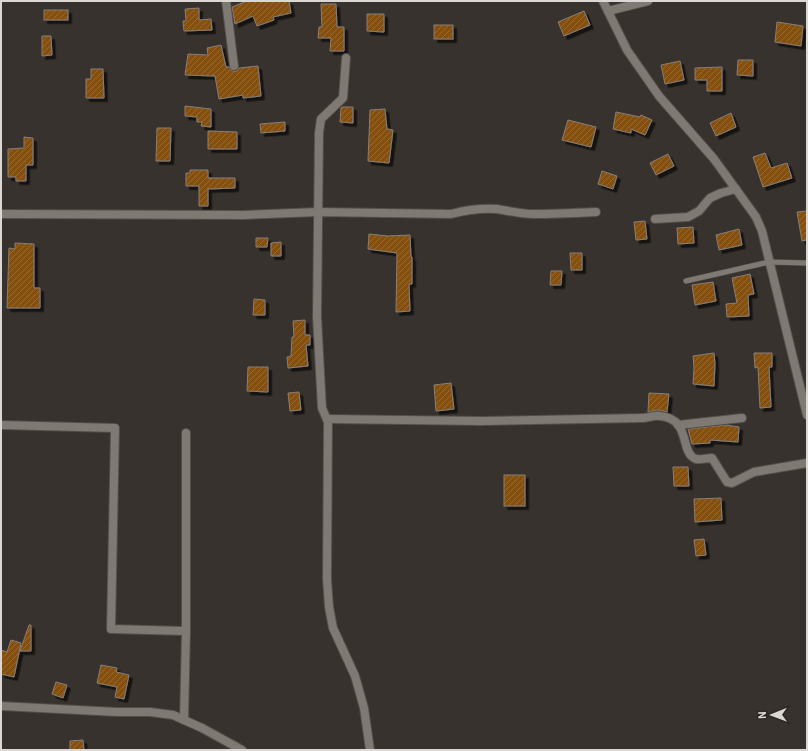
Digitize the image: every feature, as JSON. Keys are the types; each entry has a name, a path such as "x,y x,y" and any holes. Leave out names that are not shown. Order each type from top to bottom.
{"street":[{"path":"226,1 234,66"},
{"path":"603,1 627,50 659,96 714,159 756,217 762,230 807,415"},
{"path":"608,11 648,1"},
{"path":"346,58 343,98 321,119 319,132 317,317 322,408 327,419 328,441 329,607 333,628 355,676 362,701 370,750"},
{"path":"655,219 688,217 699,211 710,198 736,189"},
{"path":"1,214 244,214 318,212 451,214 464,210 480,209 497,209 513,213 533,214 596,212"},
{"path":"327,419 482,421 642,418 659,416 672,418 678,425 691,456 699,459 712,458 727,482 732,484 754,472 807,463"},
{"path":"678,425 742,418"},
{"path":"1,425 115,428 111,629 186,631"},
{"path":"184,720 186,631 186,433"},
{"path":"1,706 117,712 150,712 173,715 202,728 242,750"}],"lane":[{"path":"686,281 769,262 807,263"}],"building":[{"path":"247,1 289,1 291,13 273,17 274,20 257,26 253,16 235,24 232,7"},
{"path":"321,4 336,4 337,27 344,27 344,51 330,51 331,38 318,38 319,27 322,27"},
{"path":"199,8 199,20 211,19 212,30 184,31 183,21 186,21 185,9"},
{"path":"44,10 68,10 68,20 44,20"},
{"path":"584,11 590,25 564,36 558,22"},
{"path":"367,14 384,14 384,32 367,31"},
{"path":"777,22 803,26 801,46 775,42"},
{"path":"434,25 453,25 453,39 434,39"},
{"path":"42,36 51,36 52,55 42,56"},
{"path":"221,45 226,67 229,67 232,71 237,71 239,68 258,66 261,96 243,98 243,95 219,99 215,76 185,75 188,54 208,55 207,48"},
{"path":"738,60 753,60 753,76 737,75"},
{"path":"680,61 684,80 665,84 661,65"},
{"path":"722,67 722,91 707,91 707,80 695,80 695,68"},
{"path":"91,69 103,69 104,98 86,98 86,79 91,79"},
{"path":"185,106 211,109 211,127 201,126 202,122 197,122 197,117 185,116"},
{"path":"342,107 353,107 353,123 340,122"},
{"path":"385,109 387,129 393,130 389,163 368,161 370,110"},
{"path":"616,112 640,117 641,115 652,120 645,135 631,129 631,133 613,129"},
{"path":"731,113 736,127 716,136 710,123"},
{"path":"568,120 596,127 591,147 562,140"},
{"path":"285,122 285,131 261,133 260,124"},
{"path":"157,128 171,128 170,161 156,161"},
{"path":"208,131 237,132 237,149 208,149"},
{"path":"24,137 33,138 33,165 26,165 26,181 16,181 16,177 8,177 8,149 24,148"},
{"path":"765,153 771,168 787,163 792,178 763,187 753,157"},
{"path":"668,154 674,166 656,175 650,163"},
{"path":"190,170 208,170 208,178 235,178 235,188 208,189 208,206 199,206 199,186 186,186 186,173 190,173"},
{"path":"602,171 617,176 613,189 598,184"},
{"path":"807,211 807,240 802,241 797,212"},
{"path":"645,221 647,239 636,240 634,222"},
{"path":"693,227 694,243 678,244 677,228"},
{"path":"739,229 742,245 719,250 716,235"},
{"path":"369,234 388,236 410,235 412,284 409,284 410,311 396,312 397,253 368,249"},
{"path":"256,238 268,238 267,247 256,247"},
{"path":"281,242 281,256 271,256 271,243"},
{"path":"15,243 34,244 34,288 40,288 40,308 7,308 9,248 15,249"},
{"path":"570,253 582,253 582,270 571,270"},
{"path":"551,271 562,271 561,285 550,285"},
{"path":"750,274 754,294 748,295 749,316 727,317 726,304 737,303 732,278"},
{"path":"713,282 716,301 695,305 692,285"},
{"path":"254,299 265,300 265,315 253,315"},
{"path":"305,320 305,335 310,335 310,345 306,345 308,366 288,368 287,357 291,356 292,337 294,337 293,321"},
{"path":"714,353 714,386 693,384 693,356"},
{"path":"754,353 772,353 772,367 769,367 771,407 760,408 758,367 755,368"},
{"path":"248,367 268,367 268,392 247,391"},
{"path":"451,383 454,409 436,411 434,385"},
{"path":"299,392 301,410 290,411 288,393"},
{"path":"649,393 669,394 667,412 658,410 648,412"},
{"path":"725,425 739,427 738,442 710,440 710,443 692,444 688,429"},
{"path":"673,467 688,467 689,486 674,486"},
{"path":"504,475 525,475 525,506 504,506"},
{"path":"721,498 722,520 695,522 694,499"},
{"path":"704,539 706,555 696,556 694,540"},
{"path":"29,625 31,625 31,651 20,651"},
{"path":"11,640 21,643 14,677 1,674 1,650 7,652"},
{"path":"101,665 117,668 116,672 129,675 124,699 115,697 117,687 97,683"},
{"path":"56,682 67,685 63,698 52,694"},
{"path":"83,740 84,750 70,750 70,741"}]}
